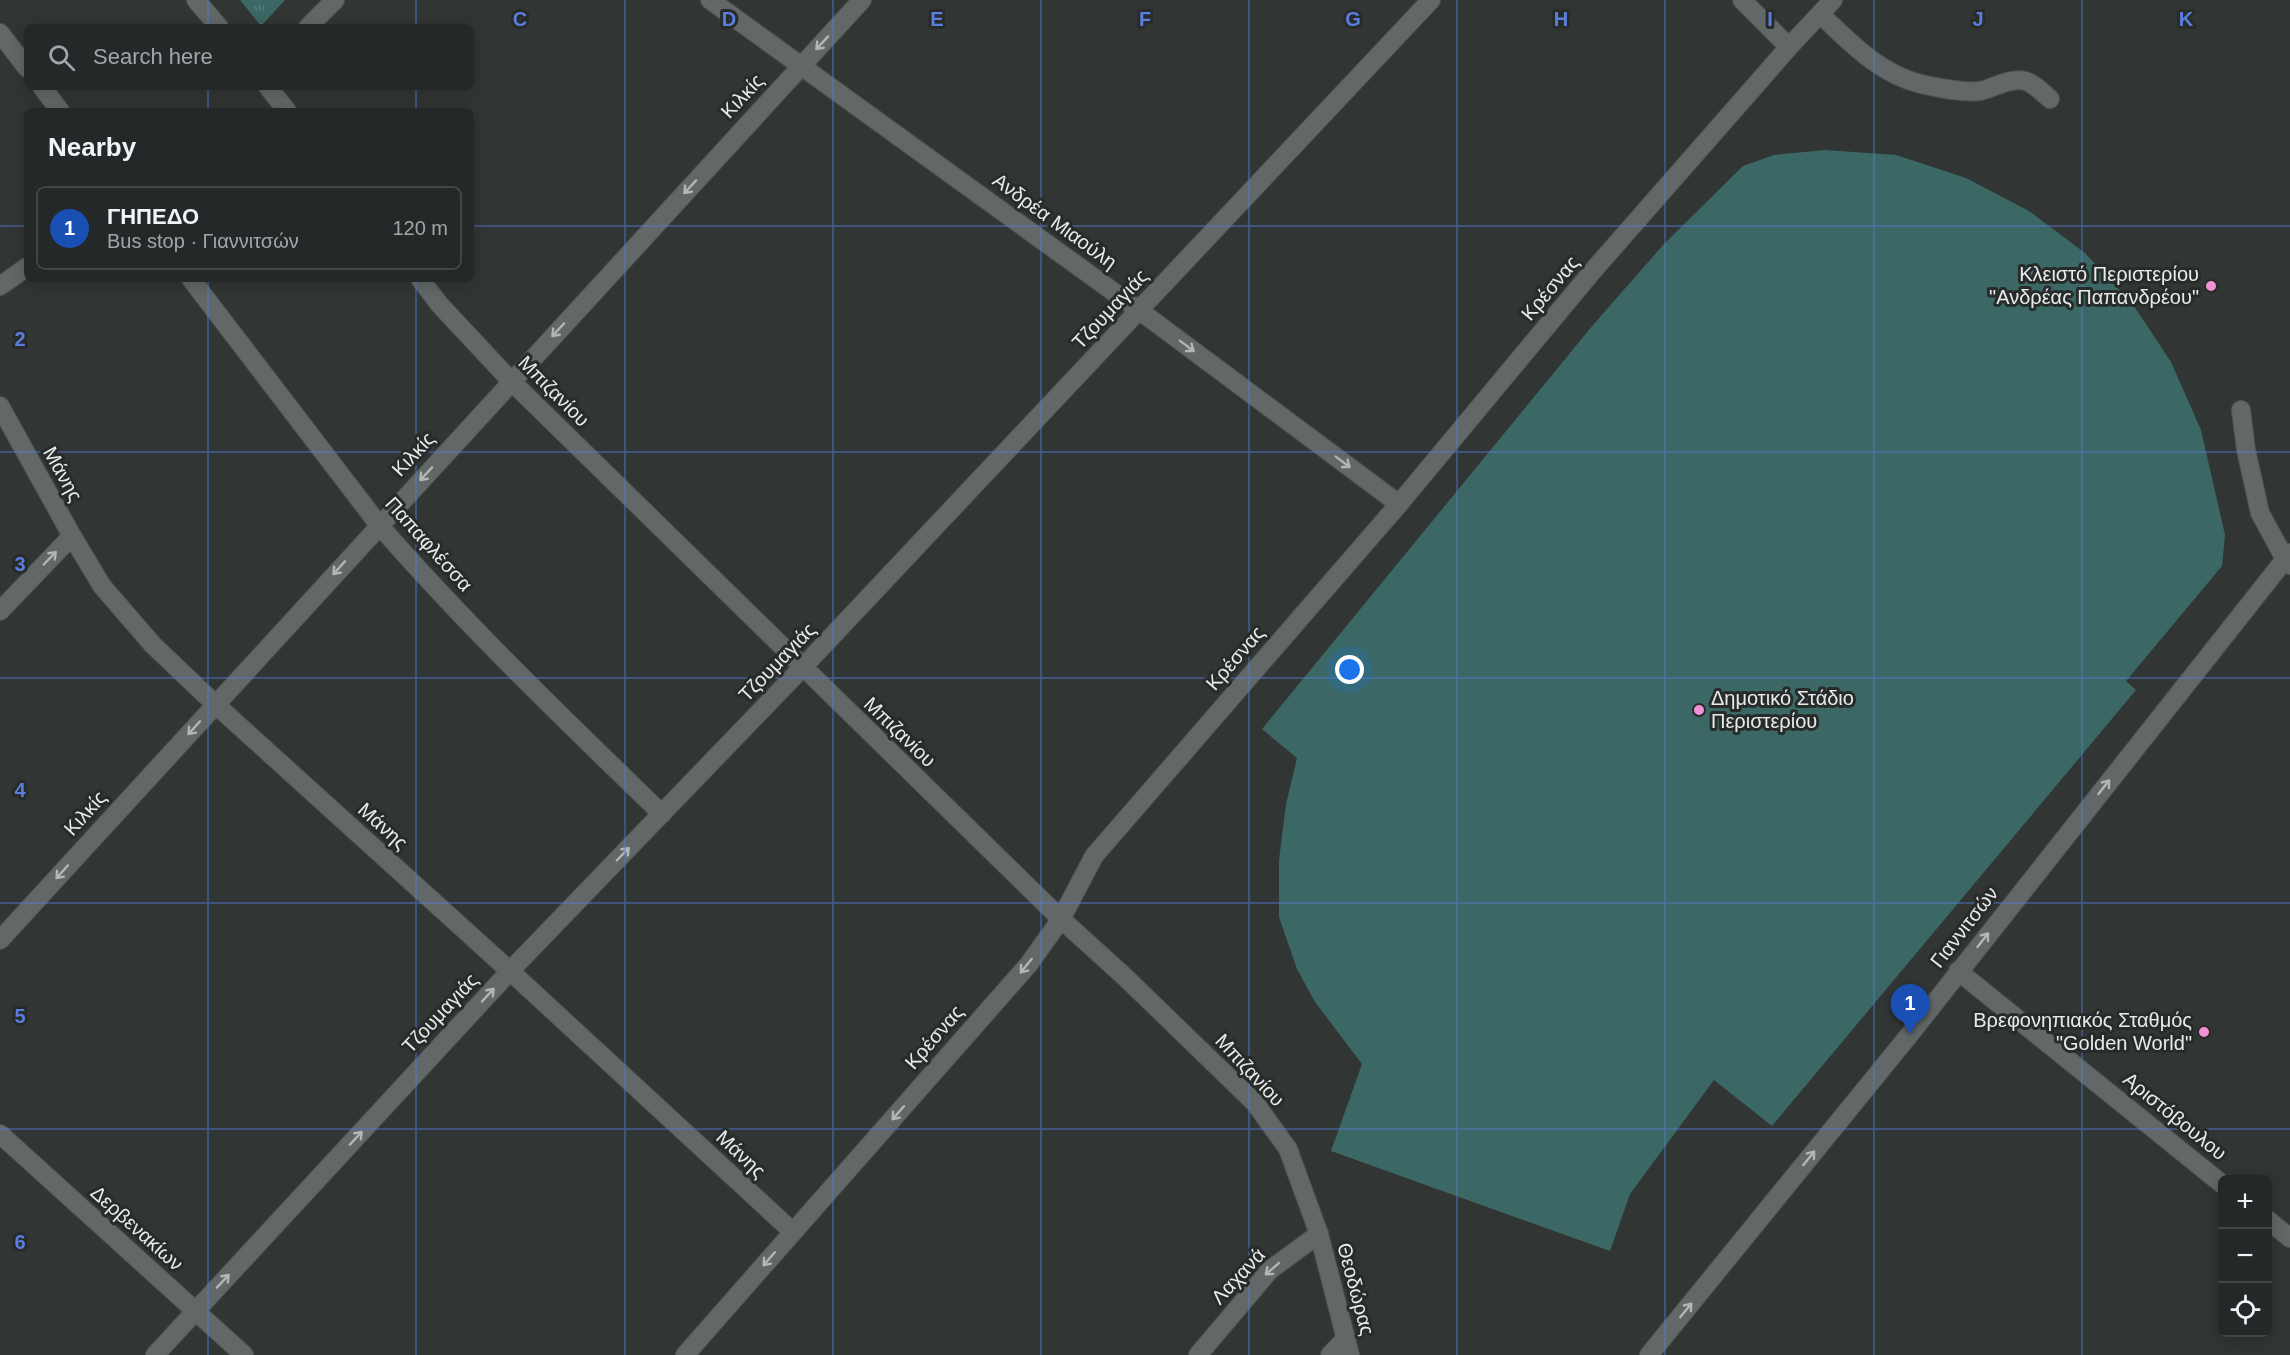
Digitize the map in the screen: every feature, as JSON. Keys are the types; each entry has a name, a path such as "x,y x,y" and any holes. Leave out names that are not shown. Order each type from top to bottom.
{"street":[{"path":"196,0 216,24"},
{"path":"311,24 335,0"},
{"name":"Ανδρέα Μιαούλη","path":"710,0 1140,311 1399,504"},
{"name":"Κιλκίς","path":"0,940 862,0"},
{"name":"Τζουμαγιάς","path":"155,1355 510,971 802,668 1431,0"},
{"path":"1742,0 1789,47"},
{"name":"Κρέσνας","path":"685,1355 1029,964 1061,919 1094,856 1399,504 1591,273 1833,0"},
{"path":"1820,14 1870,60 1900,77 1921,84 1954,90 1981,91 2015,79 2034,84 2050,99"},
{"path":"0,33 24,64"},
{"path":"44,90 58,108"},
{"path":"270,90 285,108"},
{"path":"0,286 24,269"},
{"name":"Παπαφλέσσα","path":"193,282 379,525 529,686 662,814"},
{"name":"Μπιζανίου","path":"422,282 511,381 802,668 1255,1103 1288,1149 1319,1234"},
{"name":"Μάνης","path":"0,406 102,586 153,645 793,1232"},
{"path":"2241,410 2246,450 2260,513 2288,559"},
{"path":"0,611 72,536"},
{"name":"Γιαννιτσών","path":"1649,1355 1902,1043 2288,559"},
{"name":"Αριστόβουλου","path":"1958,971 2218,1180"},
{"name":"Δερβενακίων","path":"0,1134 244,1355"},
{"path":"2272,1223 2290,1238"},
{"name":"Θεοδώρας","path":"1319,1234 1348,1347"},
{"name":"Λαχανά","path":"1198,1355 1270,1270 1319,1234"},
{"path":"1330,1355 1348,1347"}],"green space":[{"path":"240,0 285,0 263,24 259,24"},
{"name":"Δημοτικό Στάδιο Περιστερίου","path":"1825,150 1896,155 1966,178 2029,211 2085,253 2134,306 2171,362 2201,430 2225,535 2222,566 2126,681 2136,690 1772,1126 1714,1080 1630,1194 1610,1251 1331,1151 1362,1064 1315,1002 1297,969 1279,917 1279,860 1286,804 1297,758 1262,729 1593,325 1664,244 1743,166 1774,155"}],"place":[{"name":"Κλειστό Περιστερίου \"Ανδρέας Παπανδρέου\"","path":"2211,286"},
{"name":"Δημοτικό Στάδιο Περιστερίου","path":"1699,710"},
{"name":"Βρεφονηπιακός Σταθμός \"Golden World\"","path":"2204,1032"},
{"name":"ΓΗΠΕΔΟ","path":"1910,1034"}]}
